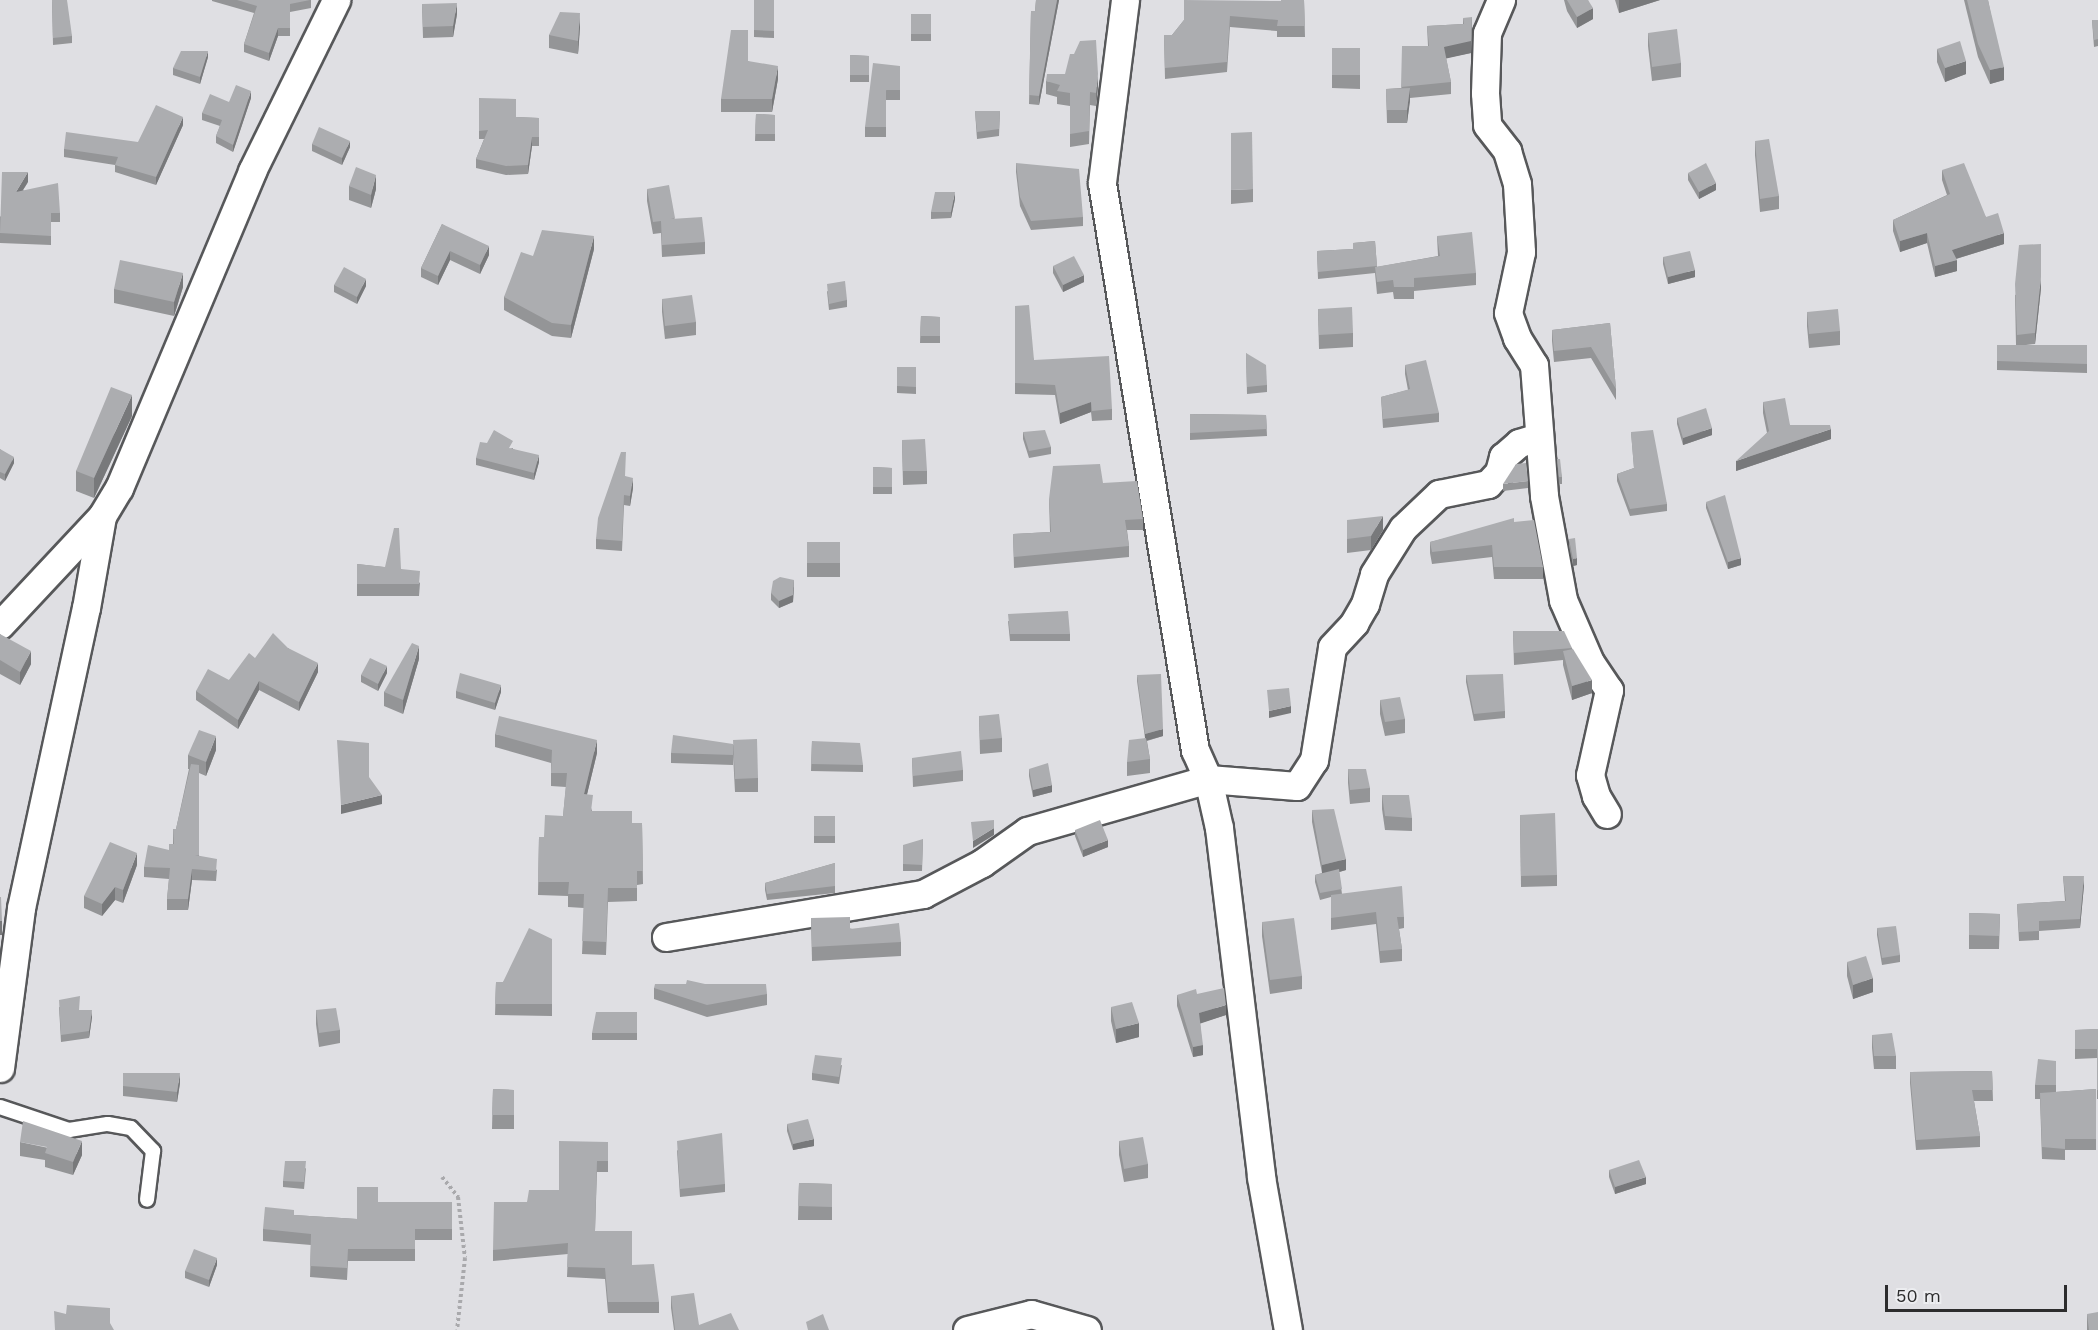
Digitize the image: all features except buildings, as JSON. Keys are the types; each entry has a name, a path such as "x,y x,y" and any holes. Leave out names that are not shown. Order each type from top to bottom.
{"street":[{"path":"0,625 102,516 119,488 252,171 336,0"},
{"path":"1125,0 1102,183 1183,685 1195,750 1208,779 1219,828 1261,1177 1288,1330"},
{"path":"1501,0 1487,33 1487,125 1507,151 1517,184 1521,252 1508,313 1516,338 1534,365 1544,496 1563,600 1590,662 1609,690 1592,752 1590,776 1596,796 1607,814"},
{"path":"666,937 922,894 982,863 1027,831 1208,779 1297,786 1314,760 1332,646 1354,623 1365,604 1374,574 1403,528 1440,494 1488,484 1499,472 1503,457 1519,443 1539,437"},
{"path":"0,1068 21,908 86,608 102,516"},
{"path":"967,1330 1031,1314 1087,1330"}],"lane":[{"path":"0,1107 69,1130 108,1124 131,1128 153,1151 147,1200"}],"path":[{"path":"442,1177 458,1197 465,1258 457,1330"}]}
